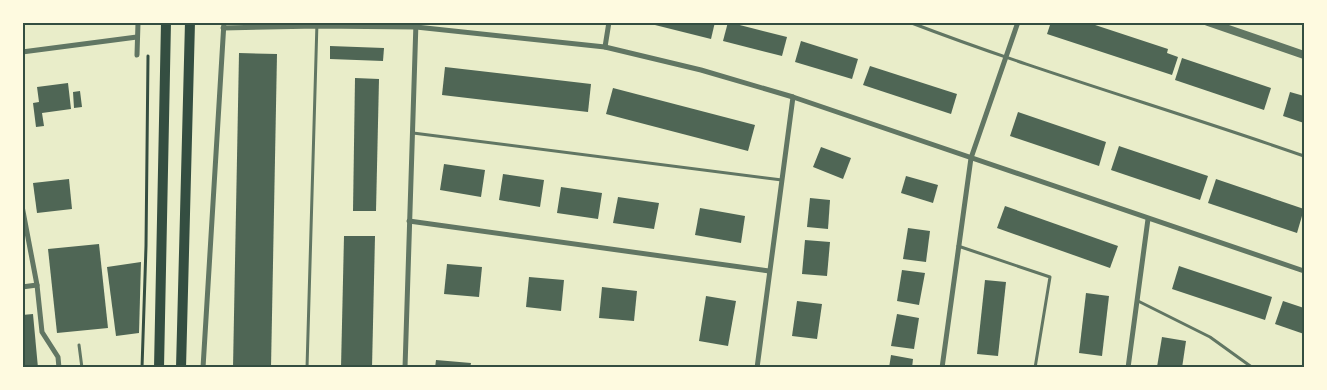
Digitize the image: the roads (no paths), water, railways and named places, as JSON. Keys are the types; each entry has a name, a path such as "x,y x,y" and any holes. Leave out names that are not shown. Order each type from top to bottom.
{"main road":[{"path":"159,368 166,22"},
{"path":"181,368 190,22"}],"street":[{"path":"605,47 609,22"},
{"path":"942,368 971,158 1018,22"},
{"path":"1208,22 1304,55"},
{"path":"137,55 138,24"},
{"path":"203,368 224,25 416,25 605,47 701,70 794,97 1304,271"},
{"path":"405,368 416,25"},
{"path":"22,52 137,37"},
{"path":"757,368 794,97"},
{"path":"22,206 37,285 42,332 58,357 59,368"},
{"path":"1128,368 1148,219"},
{"path":"409,221 769,271"},
{"path":"22,286 37,285"}],"lane":[{"path":"909,22 1006,59 1208,122 1304,156"},
{"path":"307,368 317,24"},
{"path":"412,133 782,180"},
{"path":"958,246 1050,277 1035,368"},
{"path":"1138,301 1210,337 1253,368"},
{"path":"79,345 82,368"}]}
